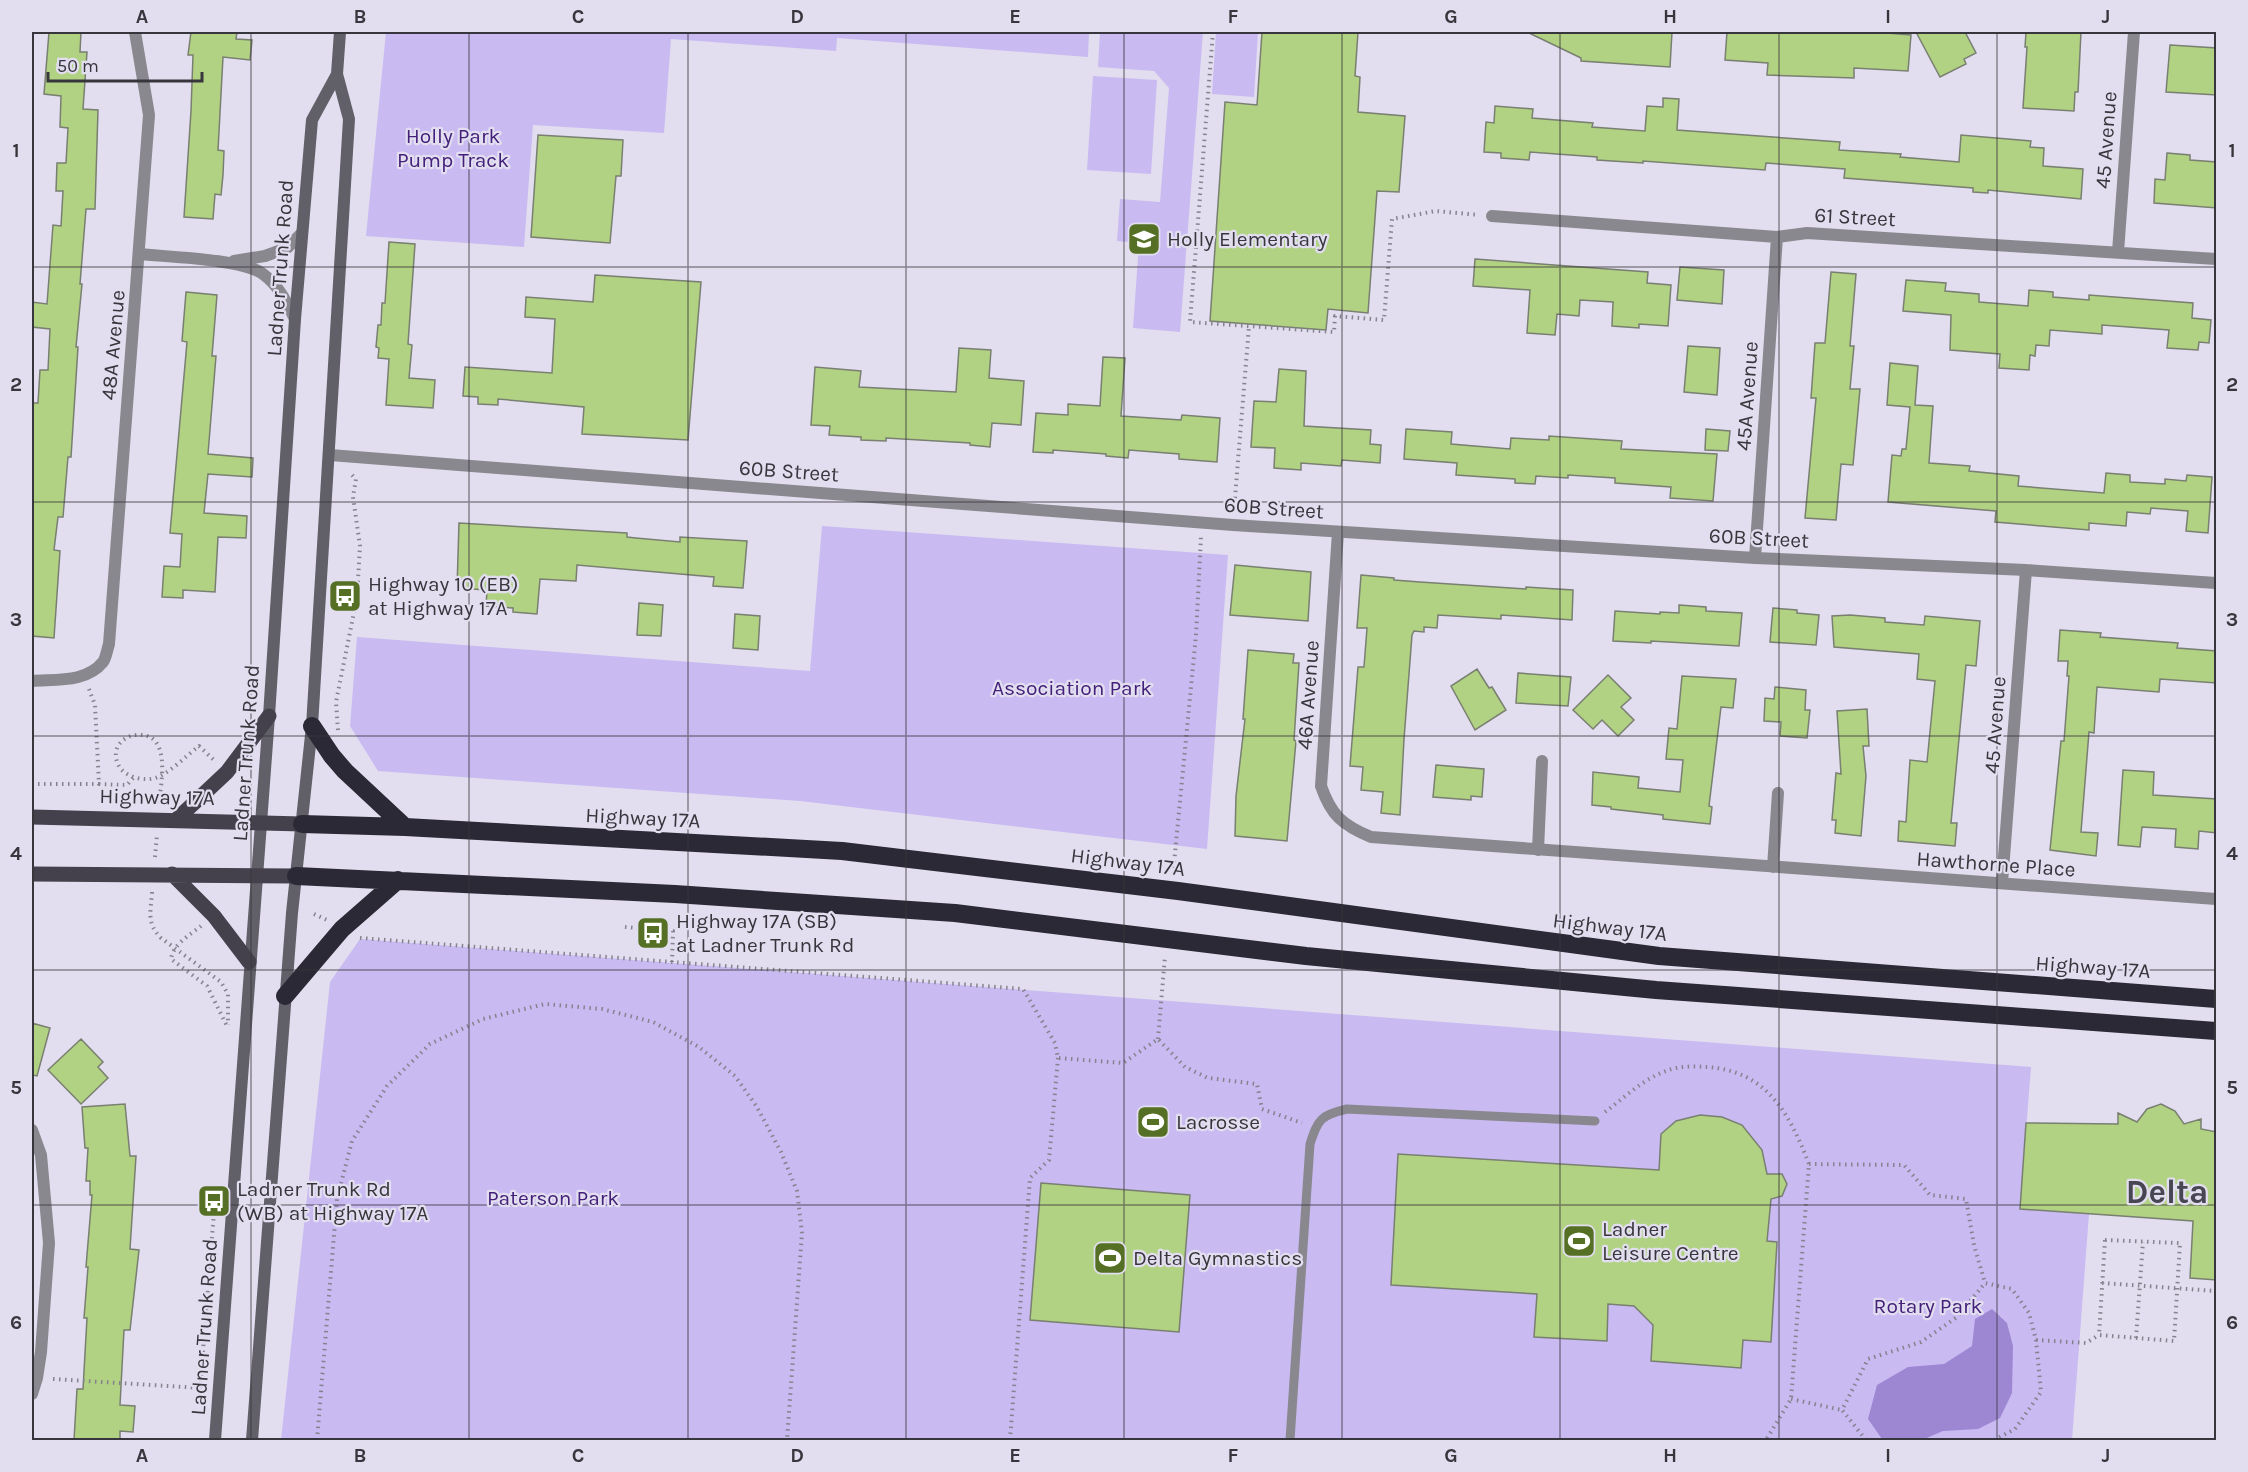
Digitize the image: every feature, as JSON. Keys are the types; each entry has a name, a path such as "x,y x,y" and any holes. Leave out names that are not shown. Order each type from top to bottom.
{"highway":[{"path":"312,726 345,771 405,827"},
{"name":"Highway 17A","path":"302,824 405,827 842,851 1167,889 1659,956 2217,999"},
{"path":"296,876 675,894 955,913 1306,956 1656,990 2217,1031"},
{"path":"285,996 342,929 398,880"}],"main road":[{"name":"Ladner Trunk Road","path":"252,1440 285,996 312,726 330,455 349,119 337,74 340,32"},
{"name":"Ladner Trunk Road","path":"216,1440 312,120 337,74"},
{"path":"177,819 226,772 269,716"},
{"name":"Highway 17A","path":"32,817 302,824"},
{"path":"32,874 296,876"},
{"path":"172,874 214,916 249,962"}],"street":[{"name":"48A Avenue","path":"87,675 104,661 109,644 139,254 149,115 135,32"},
{"name":"45 Avenue","path":"2118,252 2134,32"},
{"name":"61 Street","path":"1492,216 1777,237 1807,233 2217,259"},
{"path":"229,262 265,256 287,248 302,233"},
{"name":"45A Avenue","path":"1755,558 1777,237"},
{"path":"139,254 229,262 261,272 279,288 296,319"},
{"name":"60B Street","path":"330,455 1202,523 1755,558 2026,570 2217,584"},
{"name":"46A Avenue","path":"1338,532 1321,786 1327,805 1339,819 1354,830 1371,837"},
{"name":"45 Avenue","path":"2002,884 2026,570"},
{"path":"32,681 77,678 87,675"},
{"path":"1538,850 1542,761"},
{"path":"1773,867 1778,793"},
{"name":"Hawthorne Place","path":"1371,837 2217,899"},
{"path":"32,1130 42,1155 49,1243 36,1352 37,1378 32,1394"}],"lane":[{"path":"1290,1440 1310,1144 1315,1127 1327,1114 1347,1109 1595,1120"}],"path":[{"path":"1213,32 1190,322 1334,332 1335,316 1384,320 1392,219 1436,211 1492,216"},
{"path":"1233,525 1249,326"},
{"path":"340,738 336,702 355,609 360,546 352,497 356,479 352,475"},
{"path":"1172,885 1196,635 1202,523"},
{"path":"87,675 89,691 95,705 99,784"},
{"path":"159,804 162,755 158,745 149,736 132,735 122,741 117,748 116,759 125,773 133,778 157,778 199,746 218,764"},
{"path":"32,784 127,785 133,778"},
{"path":"154,864 157,828"},
{"path":"153,888 150,920 153,929 161,938 222,982 228,994 228,1026 207,986 171,959 172,951 179,943 203,924"},
{"path":"314,914 332,922"},
{"path":"625,927 674,931 672,962"},
{"path":"354,937 1023,989 1056,1042 1058,1058 1049,1160 1030,1178 1010,1440"},
{"path":"1058,1058 1123,1063 1158,1039 1166,951"},
{"path":"317,1440 337,1199 352,1141 387,1086 430,1044 483,1019 545,1004 602,1009 653,1022 699,1047 735,1077 757,1107 781,1152 797,1191 802,1233 788,1440"},
{"path":"1158,1039 1185,1067 1209,1078 1257,1084 1262,1108 1315,1127"},
{"path":"1595,1120 1641,1084 1666,1071 1694,1066 1724,1068 1751,1078 1778,1101 1796,1130 1809,1164 1791,1399 1766,1440"},
{"path":"1809,1164 1904,1165 1930,1195 1966,1199 1974,1245 1985,1282"},
{"path":"200,1388 214,1201"},
{"path":"2036,1340 2086,1342 2099,1335 2174,1341 2180,1244 2105,1240 2099,1335"},
{"path":"2136,1338 2143,1242"},
{"path":"1985,1282 2012,1289 2029,1313 2036,1340 2041,1392 2015,1429 1994,1440"},
{"path":"1842,1410 1868,1359 1921,1342 1957,1317 1985,1282"},
{"path":"2102,1283 2217,1291"},
{"path":"37,1378 219,1388"},
{"path":"1791,1399 1842,1410 1866,1440"},
{"path":"1943,1440 1960,1440"}],"green space":[{"name":"Holly Park Pump Track","path":"386,32 1089,32 1088,57 837,38 836,51 671,39 664,133 533,125 524,247 366,236"},
{"path":"1100,32 1203,32 1180,332 1133,328 1139,243 1117,241 1120,199 1160,202 1169,88 1154,71 1098,67"},
{"path":"1216,32 1258,32 1254,97 1212,94"},
{"path":"1093,76 1157,80 1151,174 1087,170"},
{"name":"Association Park","path":"822,526 1228,555 1207,849 800,801 378,771 350,726 357,637 810,671"},
{"path":"360,939 2031,1067 2020,1208 2089,1214 2072,1440 281,1440 330,982"}],"shaded area":[{"path":"1992,1309 2007,1323 2013,1346 2012,1393 2000,1418 1978,1429 1943,1431 1922,1440 1882,1439 1868,1419 1877,1385 1908,1367 1944,1364 1972,1346 1975,1319"}],"building":[{"path":"49,32 81,32 80,52 87,52 83,109 98,110 95,209 86,209 71,457 68,457 63,517 58,517 54,550 60,551 54,638 32,636 32,403 38,403 40,370 48,370 50,329 32,327 32,302 47,304 53,225 61,226 63,191 56,191 57,163 66,163 68,128 60,127 61,96 44,94"},
{"path":"191,32 237,32 236,39 252,40 250,60 223,57 218,150 224,151 223,175 221,195 215,194 213,219 184,217 191,111 193,55 188,55"},
{"name":"Holly Elementary","path":"1262,32 1358,32 1355,76 1360,77 1358,112 1405,116 1399,192 1377,191 1368,313 1328,309 1326,330 1210,321 1225,102 1257,105"},
{"path":"1527,32 1672,32 1670,67 1581,61 1581,58"},
{"path":"1727,32 1886,32 1911,35 1908,71 1854,68 1854,78 1767,75 1768,63 1725,60"},
{"path":"1916,32 1965,32 1976,53 1964,59 1966,64 1940,77"},
{"path":"2026,32 2081,32 2078,92 2075,92 2074,111 2023,108"},
{"path":"2170,45 2217,48 2217,95 2166,92"},
{"path":"1663,98 1679,99 1677,130 1840,142 1839,150 1901,154 1900,157 1959,162 1961,135 2031,141 2030,147 2044,148 2043,166 2083,169 2081,199 1988,190 1988,193 1973,192 1973,188 1844,178 1845,169 1766,163 1765,170 1597,160 1597,157 1530,152 1529,160 1501,158 1501,153 1484,152 1486,122 1494,123 1495,106 1533,109 1532,118 1593,123 1592,127 1645,131 1647,106 1663,107"},
{"path":"538,135 623,140 621,176 616,176 610,243 531,237"},
{"path":"2167,153 2190,155 2190,160 2217,162 2217,208 2154,203 2155,179 2165,180"},
{"path":"389,242 415,244 408,344 412,345 409,378 435,380 433,408 386,405 389,359 378,358 379,348 376,347 378,325 381,325 382,303 385,303"},
{"path":"1475,259 1648,272 1647,283 1671,285 1668,326 1639,324 1639,328 1612,326 1613,302 1580,300 1579,316 1557,314 1555,335 1527,333 1530,290 1473,286"},
{"path":"1680,267 1724,270 1722,304 1677,300"},
{"path":"1831,272 1856,274 1850,346 1854,346 1850,389 1860,389 1853,465 1841,464 1836,520 1805,518 1816,398 1811,398 1815,343 1825,343"},
{"path":"595,275 701,282 688,440 582,434 584,407 498,399 498,405 478,404 478,397 463,396 465,367 552,373 555,319 525,317 526,297 593,302"},
{"path":"1906,280 1946,283 1945,291 1979,294 1979,302 2028,306 2029,290 2053,292 2053,297 2089,300 2089,295 2193,303 2192,318 2211,320 2209,343 2199,342 2198,350 2167,348 2169,330 2102,325 2102,334 2050,330 2049,346 2036,345 2035,356 2030,355 2029,370 1999,368 2000,354 1950,350 1951,315 1903,311"},
{"path":"186,292 217,295 212,356 216,356 208,454 253,458 252,477 208,474 204,513 247,516 246,538 218,537 215,592 183,590 183,598 162,597 164,566 180,567 182,534 170,533 187,342 182,341"},
{"path":"1688,346 1720,348 1717,395 1684,392"},
{"path":"959,348 991,350 989,378 1024,381 1021,425 992,423 990,447 970,445 970,443 886,438 886,441 861,440 861,437 829,435 830,426 811,425 815,367 861,371 859,387 956,392"},
{"path":"1103,357 1125,358 1121,416 1181,420 1182,415 1220,418 1217,462 1179,459 1179,454 1129,450 1128,458 1053,450 1053,453 1033,452 1036,413 1068,415 1068,404 1100,406"},
{"path":"1890,363 1918,366 1915,405 1933,406 1929,463 1970,466 1969,471 2019,476 2018,486 2104,493 2106,473 2130,475 2130,482 2165,484 2165,479 2186,481 2187,475 2212,477 2208,533 2186,531 2188,511 2151,508 2150,514 2127,512 2126,526 2089,523 2089,530 1995,522 1996,511 1888,502 1892,455 1901,456 1902,449 1906,449 1910,407 1887,405"},
{"path":"1279,369 1306,371 1304,426 1371,430 1370,444 1381,445 1380,463 1342,460 1341,466 1301,463 1301,470 1274,468 1275,448 1251,447 1254,401 1276,402"},
{"path":"1406,429 1452,432 1451,444 1510,449 1511,438 1549,440 1549,436 1622,441 1621,449 1717,454 1713,501 1670,498 1671,487 1615,483 1615,478 1568,475 1568,478 1536,476 1535,484 1515,483 1515,479 1456,475 1457,463 1404,459"},
{"path":"1706,429 1730,431 1728,451 1705,450"},
{"path":"459,523 627,533 627,537 680,542 680,537 747,541 743,588 713,586 714,577 577,565 576,581 540,579 537,614 513,612 513,608 486,606 487,590 457,588"},
{"path":"1235,565 1311,572 1308,621 1230,615"},
{"path":"1361,575 1420,582 1573,590 1572,620 1501,615 1501,619 1438,615 1437,628 1424,627 1424,632 1414,631 1400,815 1381,813 1383,792 1361,790 1363,767 1350,766 1358,667 1364,667 1367,628 1357,628"},
{"path":"639,603 663,605 661,636 637,635"},
{"path":"1679,605 1706,607 1706,611 1742,613 1739,646 1613,641 1615,611 1679,613"},
{"path":"1773,608 1819,615 1816,645 1770,642"},
{"path":"735,614 760,616 758,650 733,648"},
{"path":"1832,616 1885,618 1885,622 1924,625 1925,616 1980,621 1976,666 1966,665 1951,823 1957,823 1955,846 1898,841 1899,821 1906,822 1910,760 1927,762 1935,681 1917,679 1919,654 1834,647"},
{"path":"2060,630 2101,633 2100,637 2178,643 2177,648 2217,651 2217,683 2160,679 2159,692 2097,687 2094,733 2089,732 2081,832 2098,833 2096,856 2050,850 2061,741 2064,741 2069,676 2067,676 2068,661 2058,661"},
{"path":"1248,650 1294,654 1293,663 1299,663 1294,740 1296,741 1287,841 1235,836 1236,796 1245,719 1243,719"},
{"path":"1477,669 1489,688 1492,687 1506,710 1475,730 1451,686"},
{"path":"1518,673 1571,677 1568,706 1516,703"},
{"path":"1608,675 1631,698 1621,707 1634,720 1618,736 1602,720 1593,729 1573,710"},
{"path":"1682,676 1736,679 1733,708 1721,707 1709,806 1712,807 1710,824 1663,819 1663,815 1592,805 1593,772 1639,777 1638,788 1680,792 1683,760 1666,759 1669,728 1677,729"},
{"path":"1775,687 1806,690 1805,710 1810,710 1807,738 1780,736 1781,722 1764,721 1765,698 1774,699"},
{"path":"1867,709 1869,746 1863,746 1866,776 1861,836 1835,833 1836,820 1832,820 1836,773 1841,774 1837,711"},
{"path":"1436,765 1484,769 1482,797 1471,796 1471,800 1433,797"},
{"path":"2123,770 2154,772 2153,795 2217,799 2217,833 2199,831 2198,849 2175,847 2176,829 2142,827 2140,847 2118,845"},
{"path":"32,1023 50,1028 37,1076 32,1075"},
{"path":"81,1039 103,1062 98,1067 108,1078 81,1104 48,1070"},
{"path":"125,1104 130,1156 136,1156 130,1249 139,1250 130,1330 124,1330 120,1405 135,1406 133,1432 120,1431 120,1440 74,1440 77,1389 83,1389 87,1318 84,1318 88,1267 86,1267 92,1195 90,1195 90,1181 86,1181 88,1148 85,1148 82,1107"},
{"path":"2161,1104 2175,1111 2184,1124 2201,1119 2201,1129 2217,1132 2217,1280 2190,1278 2193,1221 2020,1209 2026,1123 2118,1124 2118,1113 2137,1122 2147,1109"},
{"name":"Ladner Leisure Centre","path":"1700,1115 1722,1117 1742,1125 1762,1150 1767,1174 1782,1174 1787,1184 1782,1196 1771,1199 1767,1241 1777,1242 1771,1342 1743,1340 1741,1368 1651,1361 1653,1325 1634,1306 1608,1304 1607,1341 1534,1337 1537,1294 1391,1285 1398,1154 1659,1170 1661,1134 1676,1121"},
{"name":"Delta Gymnastics","path":"1041,1183 1190,1195 1179,1332 1030,1320"}],"place":[{"name":"Holly Elementary","path":"1144,239"},
{"name":"Highway 10 (EB) at Highway 17A","path":"345,596"},
{"name":"Highway 17A (SB) at Ladner Trunk Rd","path":"653,933"},
{"name":"Lacrosse","path":"1153,1122"},
{"name":"Ladner Trunk Rd (WB) at Highway 17A","path":"214,1201"},
{"name":"Ladner Leisure Centre","path":"1579,1241"},
{"name":"Delta Gymnastics","path":"1110,1258"}],"district":[{"name":"Delta","path":"2167,1192"}],"park label":[{"name":"Paterson Park","path":"553,1198"},
{"name":"Rotary Park","path":"1928,1306"}]}
